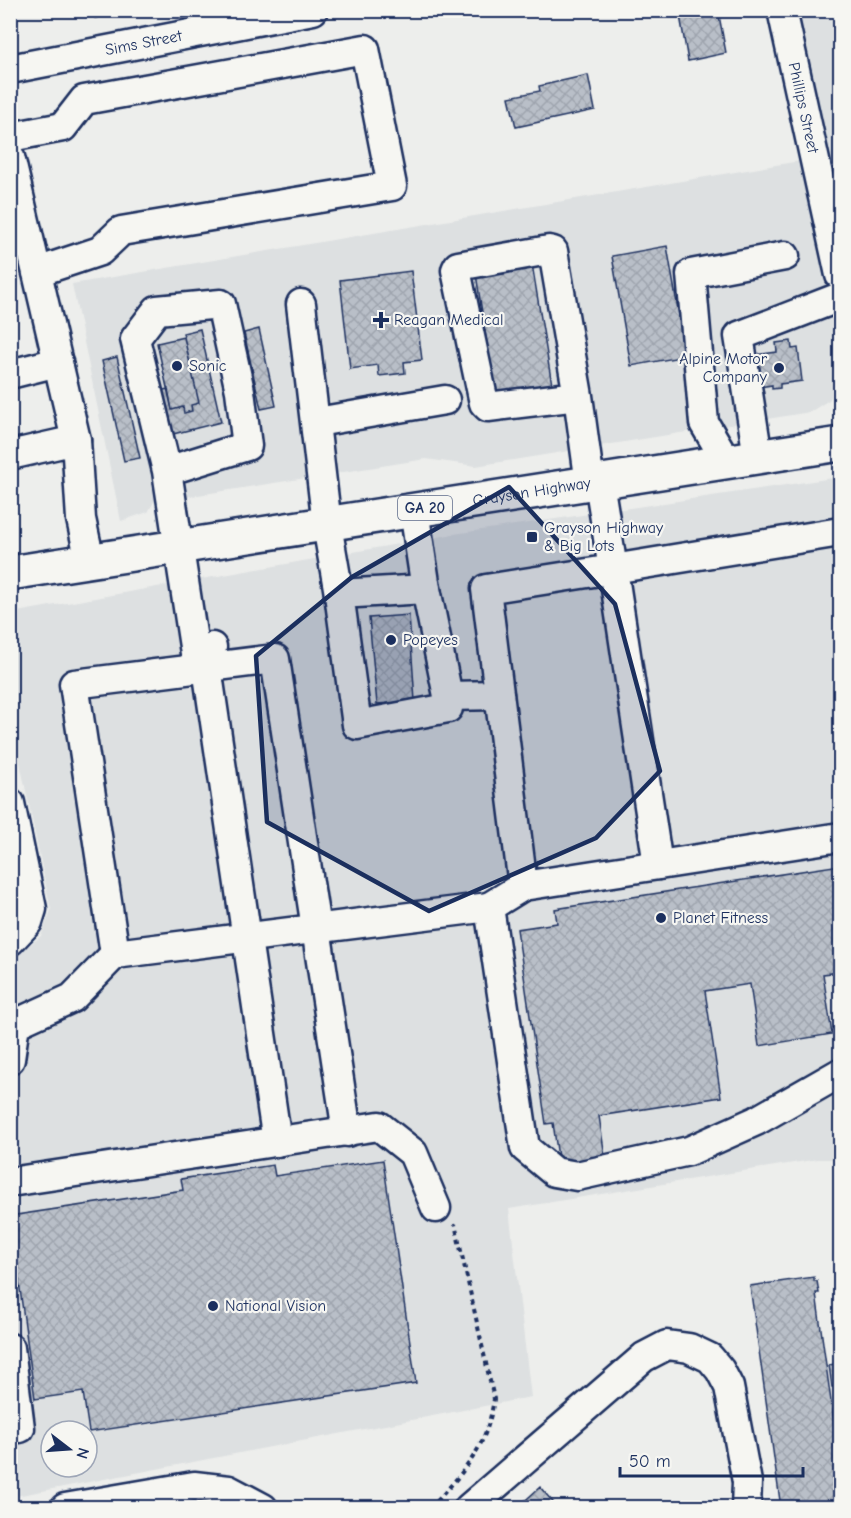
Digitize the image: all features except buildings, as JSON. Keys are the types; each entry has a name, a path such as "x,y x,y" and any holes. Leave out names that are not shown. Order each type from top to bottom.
{"main road":[{"name":"Grayson Highway","path":"10,573 840,444"}],"street":[{"name":"Sims Street","path":"10,69 220,19 313,10"},
{"name":"Phillips Street","path":"782,10 840,275"},
{"path":"10,137 63,127 84,100 365,49 392,186 121,231 100,251 37,272"},
{"path":"10,157 76,440 81,519 90,561"},
{"path":"578,396 488,407 484,403 456,270 458,266 549,249 553,251 594,483 613,569 658,865"},
{"path":"742,460 704,423 691,274 785,256"},
{"path":"742,460 739,336 840,297"},
{"path":"166,471 247,446 224,309 221,304 157,310 135,339 166,471 186,546 195,653 207,663 245,937 277,1142"},
{"path":"301,304 317,422 327,525 357,725 448,708 448,696 426,589 414,510"},
{"path":"10,374 58,362"},
{"path":"317,422 446,400"},
{"path":"10,455 76,440"},
{"path":"523,886 486,589 840,532"},
{"path":"339,594 426,589"},
{"path":"115,954 74,684 207,663 275,659 347,1132"},
{"path":"448,696 499,695"},
{"path":"10,941 28,922 32,909 12,820"},
{"path":"10,1059 15,1024 72,998 115,954 489,907 523,886 840,837"},
{"path":"489,907 525,1148 554,1172 578,1176 689,1151 756,1121 840,1073"},
{"path":"10,1182 379,1126 413,1153 445,1215"},
{"path":"468,1508 644,1357 667,1345 689,1348 710,1358 729,1387 747,1482 746,1508"},
{"path":"10,1348 20,1428"},
{"path":"65,1508 194,1486 229,1490 263,1508"}],"path":[{"path":"431,1508 481,1447 490,1424 494,1399 445,1215"}],"highlighted area":[{"path":"509,487 615,604 660,771 596,838 429,911 267,822 256,656 352,577"}],"shaded area":[{"path":"797,11 840,11 840,209"},
{"path":"800,161 840,330 840,384 829,400 810,412 476,466 426,459 154,502 148,512 121,521 72,284"},
{"path":"840,477 840,1159 818,1159 509,1209 531,1397 11,1497 11,960 41,936 51,910 11,720 11,613 454,534"},
{"path":"10,859 19,899 18,911 11,922"}],"place":[{"name":"Reagan Medical","path":"381,320"},
{"name":"Sonic","path":"177,366"},
{"name":"Alpine Motor Company","path":"779,368"},
{"name":"Grayson Highway & Big Lots","path":"532,537"},
{"name":"Popeyes","path":"391,640"},
{"name":"Planet Fitness","path":"661,918"},
{"name":"National Vision","path":"213,1306"}]}
